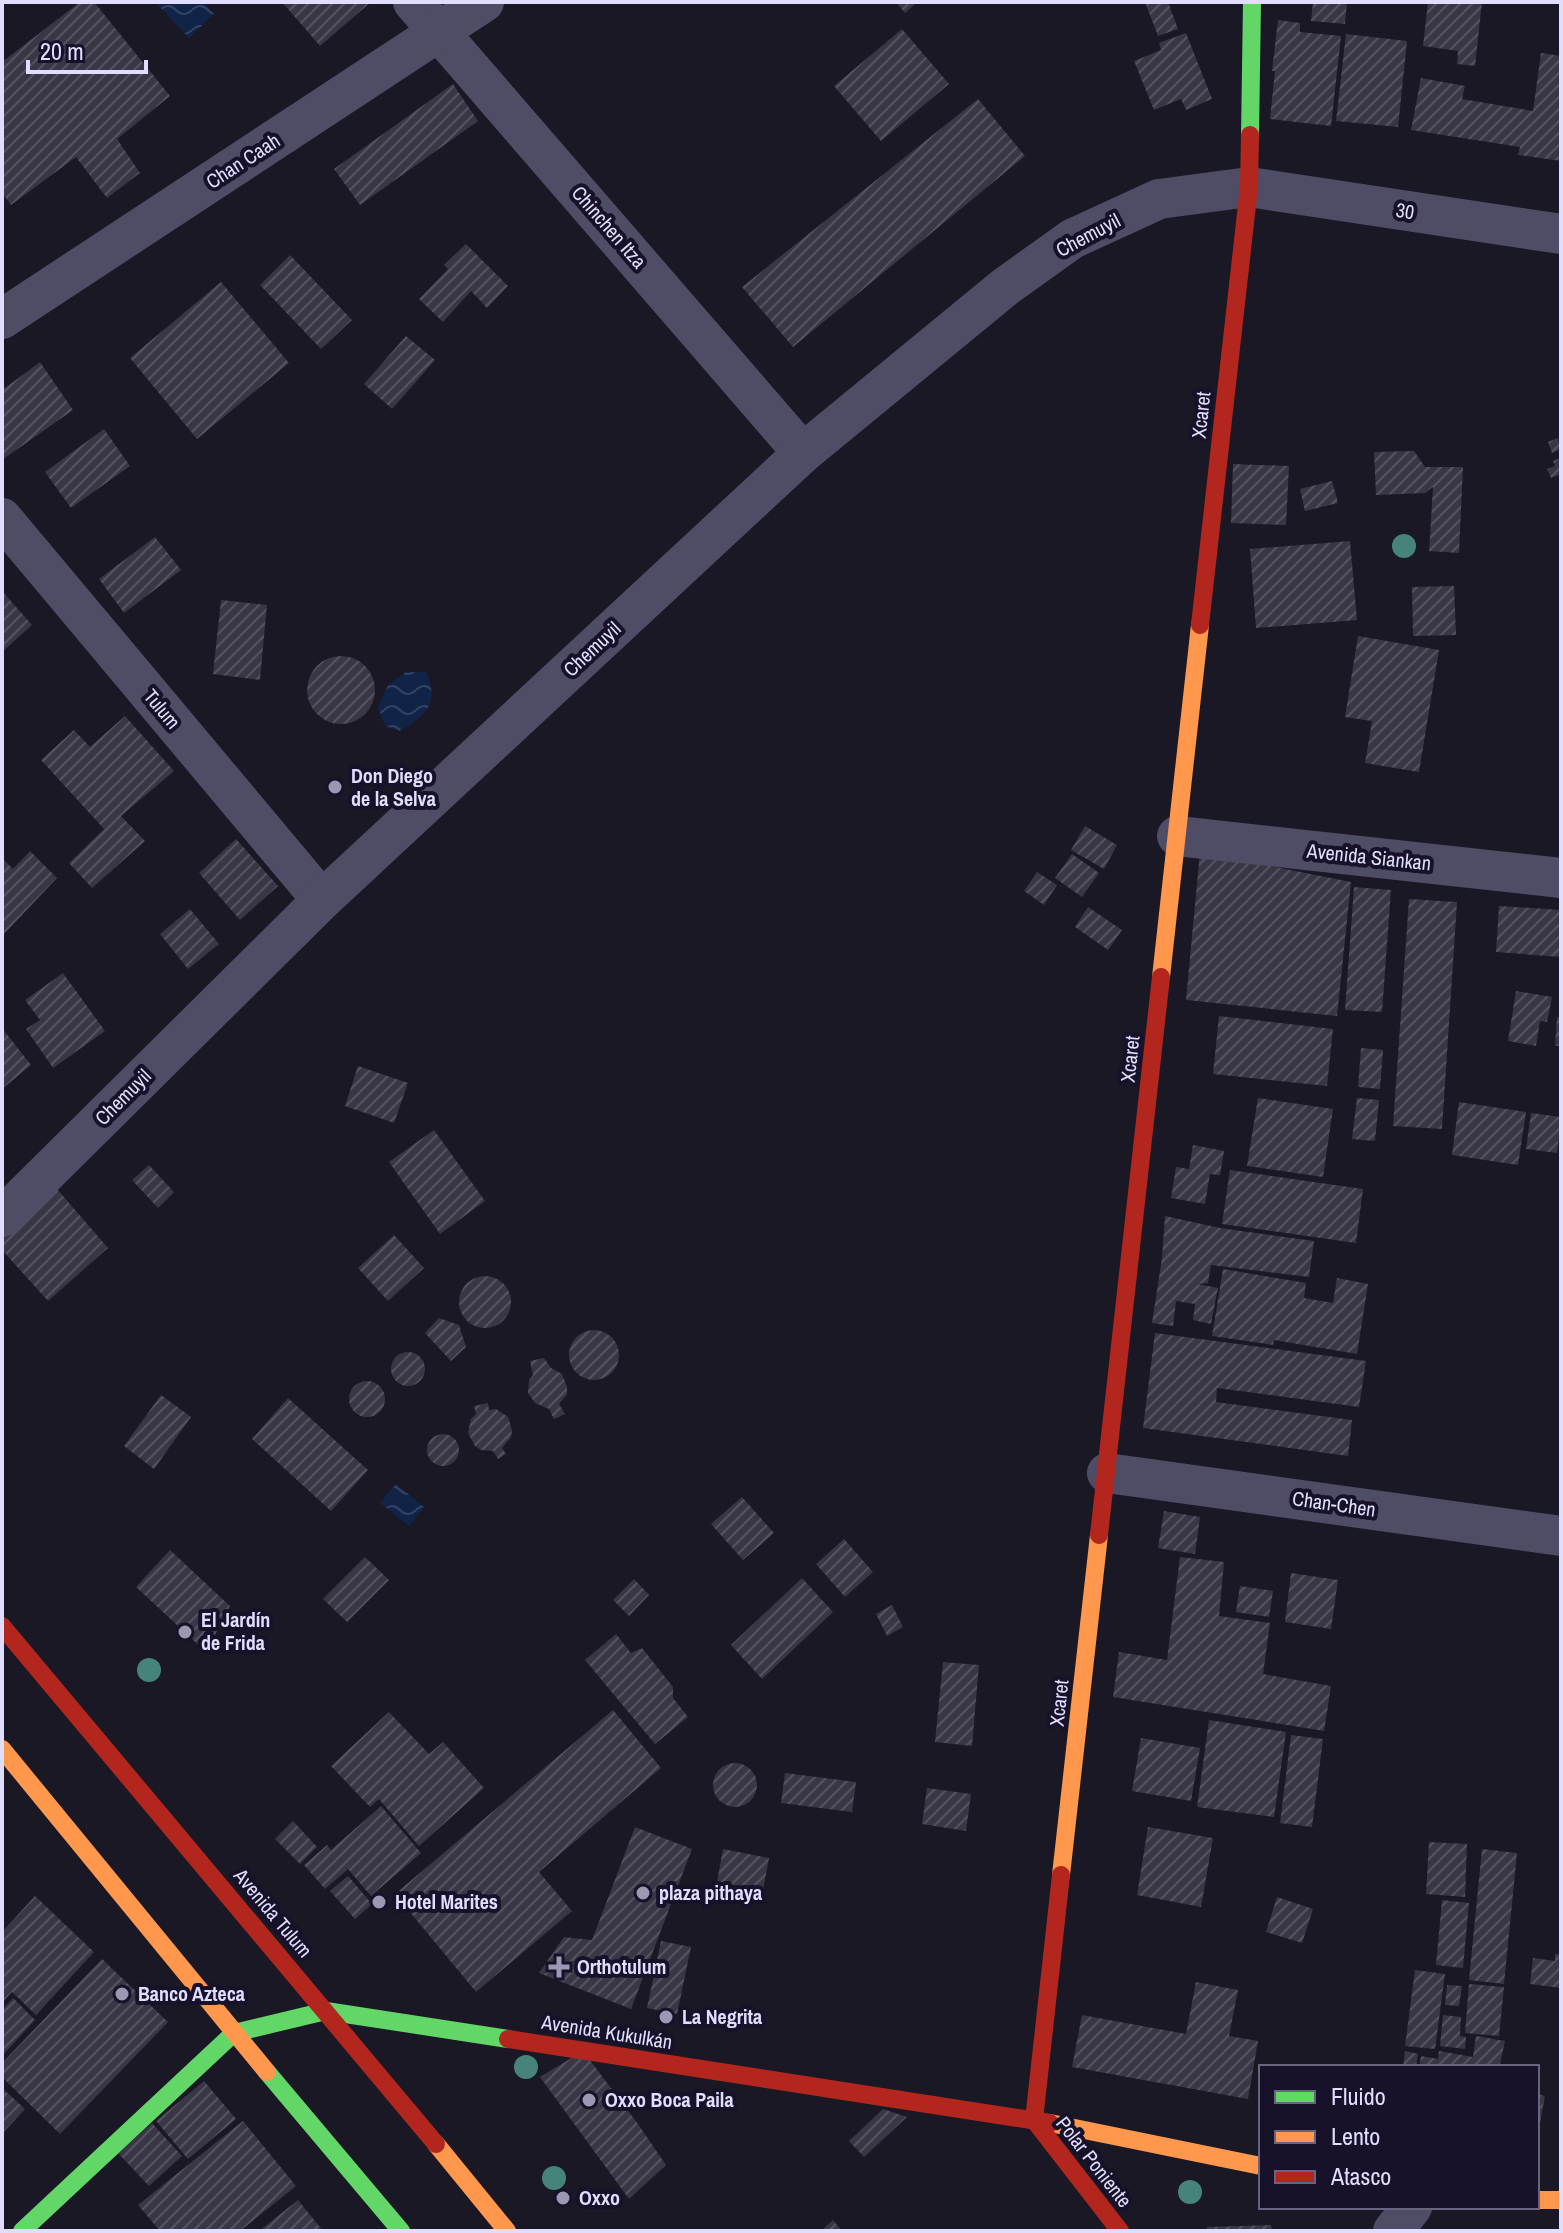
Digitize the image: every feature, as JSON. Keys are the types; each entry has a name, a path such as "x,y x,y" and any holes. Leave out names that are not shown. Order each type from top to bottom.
{"street":[{"name":"Chinchen Itza","path":"413,2 803,453"},
{"name":"Chan Caah","path":"2,319 484,2"},
{"name":"Xcaret","path":"1034,2120 1249,187 1252,2"},
{"name":"30","path":"1249,187 1561,234"},
{"name":"Chemuyil","path":"2,1217 322,900 803,453 1005,287 1072,239 1159,199 1249,187"},
{"name":"Tulum","path":"2,518 322,900"},
{"name":"Avenida Siankan","path":"1177,836 1561,878"},
{"name":"Chan-Chen","path":"1107,1473 1561,1536"},
{"name":"Avenida Tulum","path":"2,1626 507,2231"},
{"path":"2,1749 401,2231"},
{"name":"Avenida Kukulkán","path":"22,2231 234,2033 326,2011 1034,2120 1259,2166"},
{"name":"Polar Poniente","path":"1034,2120 1120,2231"},
{"path":"1539,2200 1561,2200"},
{"path":"1393,2231 1410,2209"}],"water":[{"path":"155,2 203,2 214,14 189,38"},
{"path":"406,672 426,672 431,700 417,720 399,731 385,726 378,707 388,685"},
{"path":"396,1484 424,1507 409,1526 380,1503"}],"building":[{"path":"80,2 94,2 170,96 117,139 140,173 107,198 76,157 11,205 2,193 2,62"},
{"path":"282,2 371,2 320,46"},
{"path":"896,2 917,2 905,13"},
{"path":"1145,2 1168,2 1178,29 1158,36"},
{"path":"1313,2 1347,2 1345,24 1311,21"},
{"path":"1428,2 1482,2 1475,66 1457,64 1458,51 1423,46"},
{"path":"1278,20 1300,23 1300,32 1341,36 1331,126 1270,119"},
{"path":"902,29 949,84 881,141 834,86"},
{"path":"1186,33 1212,99 1186,110 1181,99 1154,110 1134,61 1161,50 1159,43"},
{"path":"1346,34 1407,41 1398,127 1336,121"},
{"path":"1541,53 1561,56 1561,161 1518,155 1520,147 1411,130 1421,78 1465,86 1462,99 1533,111"},
{"path":"453,84 478,121 360,205 334,169"},
{"path":"978,99 1025,156 793,347 742,287"},
{"path":"466,244 508,286 487,308 471,291 443,322 419,299 448,269 444,265"},
{"path":"290,255 352,320 321,349 260,285"},
{"path":"221,282 289,363 197,439 130,358"},
{"path":"406,336 435,360 392,409 364,384"},
{"path":"40,362 73,410 2,460 2,383 5,388"},
{"path":"104,429 130,466 71,508 45,472"},
{"path":"1558,438 1561,449 1552,453 1548,442"},
{"path":"1414,451 1425,467 1463,467 1459,553 1429,551 1433,487 1425,493 1376,495 1374,452"},
{"path":"1561,458 1561,474 1551,478 1547,469 1555,466 1553,461"},
{"path":"1233,464 1289,466 1286,525 1231,523"},
{"path":"1332,481 1338,503 1305,511 1300,489"},
{"path":"155,537 181,570 124,613 99,579"},
{"path":"1350,541 1357,620 1256,628 1250,549"},
{"path":"1454,586 1456,635 1413,636 1412,587"},
{"path":"2,591 32,625 2,652"},
{"path":"221,600 267,605 260,680 213,674"},
{"path":"1358,636 1439,650 1419,772 1365,763 1372,721 1345,717"},
{"path":"334,656 348,656 360,661 370,671 375,690 370,709 360,719 348,724 334,724 322,719 312,709 307,697 307,683 312,671 322,661"},
{"path":"125,716 174,771 121,816 145,841 92,888 69,863 104,829 41,760 74,730 90,747"},
{"path":"1085,826 1117,845 1104,869 1071,850"},
{"path":"236,839 278,886 240,920 199,873"},
{"path":"30,851 57,878 2,936 2,858 13,869"},
{"path":"1200,852 1351,882 1337,1016 1186,1000"},
{"path":"1072,854 1099,873 1082,897 1055,878"},
{"path":"1037,872 1057,885 1044,905 1024,891"},
{"path":"1354,887 1391,890 1382,1012 1345,1010"},
{"path":"1409,899 1457,902 1442,1129 1393,1126"},
{"path":"1499,906 1561,910 1561,957 1496,952"},
{"path":"1088,907 1122,930 1108,950 1075,927"},
{"path":"190,909 219,944 188,969 160,934"},
{"path":"63,973 105,1031 53,1068 26,1029 40,1020 25,1000"},
{"path":"1516,991 1552,997 1547,1022 1540,1021 1536,1046 1508,1041"},
{"path":"1219,1016 1333,1029 1327,1086 1213,1074"},
{"path":"1557,1017 1561,1017 1561,1046 1555,1046"},
{"path":"2,1028 31,1065 2,1089"},
{"path":"1361,1048 1383,1050 1380,1089 1358,1087"},
{"path":"358,1066 408,1083 394,1123 345,1106"},
{"path":"1258,1098 1333,1109 1323,1177 1247,1166"},
{"path":"1357,1098 1379,1100 1375,1141 1352,1139"},
{"path":"1459,1102 1526,1112 1518,1165 1452,1155"},
{"path":"1531,1113 1561,1117 1557,1153 1526,1149"},
{"path":"434,1130 485,1201 440,1234 389,1162"},
{"path":"1193,1145 1224,1151 1220,1175 1210,1174 1205,1204 1171,1198 1176,1167 1189,1169"},
{"path":"149,1165 174,1192 158,1208 132,1180"},
{"path":"1230,1170 1363,1189 1356,1243 1222,1224"},
{"path":"57,1189 108,1248 48,1301 2,1250 2,1237"},
{"path":"1165,1216 1220,1228 1314,1241 1309,1277 1211,1265 1208,1283 1197,1284 1218,1288 1211,1324 1193,1320 1195,1304 1176,1301 1173,1326 1152,1323"},
{"path":"394,1235 424,1268 388,1301 358,1268"},
{"path":"1223,1269 1306,1283 1304,1298 1333,1303 1337,1278 1368,1284 1357,1354 1274,1340 1273,1345 1212,1336"},
{"path":"485,1276 503,1284 511,1302 503,1320 485,1328 467,1320 459,1302 467,1284"},
{"path":"439,1318 459,1325 466,1347 451,1361 425,1333"},
{"path":"594,1330 612,1337 619,1355 612,1373 594,1380 576,1373 569,1355 576,1337"},
{"path":"1155,1333 1366,1361 1359,1407 1217,1388 1216,1402 1352,1420 1348,1456 1143,1428"},
{"path":"408,1352 420,1357 425,1369 420,1381 408,1386 396,1381 391,1369 396,1357"},
{"path":"544,1358 551,1368 562,1374 567,1387 567,1394 559,1404 565,1414 554,1419 549,1409 535,1403 528,1393 529,1380 533,1375 530,1361"},
{"path":"367,1381 380,1386 385,1399 380,1412 367,1417 354,1412 349,1399 354,1386"},
{"path":"161,1395 191,1417 154,1469 124,1446"},
{"path":"288,1398 368,1470 331,1511 252,1439"},
{"path":"488,1403 489,1410 496,1409 508,1417 512,1430 511,1437 502,1448 506,1454 498,1459 493,1451 475,1446 468,1433 471,1419 476,1414 474,1406"},
{"path":"443,1434 454,1439 459,1450 454,1461 443,1466 432,1461 427,1450 432,1439"},
{"path":"742,1497 774,1533 743,1560 711,1524"},
{"path":"1164,1511 1200,1517 1195,1554 1158,1548"},
{"path":"844,1539 873,1572 845,1597 816,1564"},
{"path":"170,1550 230,1606 206,1652 136,1587"},
{"path":"365,1557 389,1580 347,1622 323,1599"},
{"path":"1180,1557 1224,1562 1219,1616 1270,1623 1263,1674 1331,1686 1324,1731 1113,1697 1119,1652 1167,1660"},
{"path":"1291,1573 1338,1580 1331,1629 1285,1622"},
{"path":"802,1578 833,1612 762,1679 731,1645"},
{"path":"634,1579 649,1595 629,1616 613,1600"},
{"path":"1240,1586 1273,1591 1269,1617 1236,1612"},
{"path":"892,1605 903,1627 887,1636 876,1614"},
{"path":"616,1634 631,1653 642,1648 673,1687 673,1698 688,1717 655,1744 585,1660"},
{"path":"943,1662 979,1665 972,1746 935,1742"},
{"path":"613,1710 661,1768 539,1872 572,1911 476,1992 395,1894"},
{"path":"389,1712 429,1754 443,1742 484,1788 419,1846 379,1799 370,1807 331,1766"},
{"path":"1209,1720 1286,1732 1274,1817 1197,1807"},
{"path":"1291,1735 1323,1739 1312,1827 1280,1823"},
{"path":"1141,1738 1200,1748 1191,1801 1132,1791"},
{"path":"735,1763 751,1769 757,1785 751,1801 735,1807 719,1801 713,1785 719,1769"},
{"path":"785,1773 856,1782 852,1812 781,1803"},
{"path":"927,1788 971,1794 966,1831 922,1824"},
{"path":"381,1806 421,1853 371,1896 348,1869 325,1889 304,1865 327,1845 331,1850"},
{"path":"293,1821 317,1847 300,1864 275,1839"},
{"name":"plaza pithaya","path":"635,1827 692,1849 631,2009 539,1973 564,1937 592,1940"},
{"path":"1148,1827 1213,1838 1201,1907 1137,1895"},
{"path":"1429,1842 1467,1844 1465,1897 1426,1894"},
{"path":"723,1849 769,1858 763,1890 717,1882"},
{"path":"1482,1849 1517,1853 1504,1984 1469,1980"},
{"path":"348,1876 372,1904 355,1919 330,1891"},
{"path":"35,1896 94,1952 36,2015 12,1992 2,2003 2,1932"},
{"path":"1277,1897 1313,1909 1302,1943 1266,1932"},
{"path":"1442,1900 1469,1903 1463,1968 1436,1965"},
{"path":"661,1941 691,1947 677,2014 647,2008"},
{"path":"1555,1954 1561,1954 1561,1988 1530,1984 1533,1958 1555,1961"},
{"path":"102,1959 168,2022 60,2134 2,2077 2,2063"},
{"path":"1415,1970 1445,1974 1435,2049 1405,2046"},
{"path":"1196,1982 1238,1990 1229,2036 1258,2041 1248,2099 1072,2067 1082,2015 1186,2034"},
{"path":"1469,1984 1504,1987 1499,2036 1465,2033"},
{"path":"1447,1985 1462,1986 1459,2006 1445,2005"},
{"path":"13,1998 35,2020 2,2056 2,2010"},
{"path":"1443,2015 1461,2017 1460,2036 1466,2037 1465,2049 1440,2046"},
{"path":"1476,2036 1505,2041 1500,2064 1508,2065 1419,2065 1421,2056 1438,2059 1439,2051 1473,2057"},
{"name":"Oxxo Boca Paila","path":"583,2051 666,2165 629,2199 540,2077"},
{"path":"1405,2051 1418,2054 1416,2065 1403,2065"},
{"path":"204,2081 236,2119 188,2159 156,2121"},
{"path":"2,2088 25,2109 2,2134"},
{"path":"1539,2094 1545,2096 1539,2123"},
{"path":"883,2109 907,2117 864,2157 849,2141"},
{"path":"243,2121 296,2186 240,2231 160,2231 138,2205"},
{"path":"152,2123 182,2156 149,2186 118,2153"},
{"path":"298,2200 323,2231 259,2231"},
{"path":"833,2220 842,2231 821,2231"},
{"path":"1271,2225 1272,2231 1207,2231 1207,2227"}],"traffic: fast":[{"path":"1250,135 1252,2"},
{"path":"22,2231 234,2033 326,2011 508,2039"},
{"path":"267,2072 401,2231"}],"traffic: slow":[{"path":"1161,977 1200,625"},
{"path":"1061,1875 1099,1535"},
{"path":"2,1749 267,2072"},
{"path":"1050,2123 1259,2166"},
{"path":"436,2144 507,2231"},
{"path":"1539,2200 1561,2200"}],"traffic: jam":[{"path":"1200,625 1249,187 1250,135"},
{"path":"1099,1535 1161,977"},
{"path":"2,1626 436,2144"},
{"path":"1061,1875 1034,2120 1120,2231"},
{"path":"508,2039 1050,2123"}],"place":[{"name":"Don Diego de la Selva","path":"335,787"},
{"name":"El Jardín de Frida","path":"185,1632"},
{"name":"plaza pithaya","path":"643,1893"},
{"name":"Hotel Marites","path":"379,1902"},
{"name":"Orthotulum","path":"559,1967"},
{"name":"Banco Azteca","path":"122,1994"},
{"name":"La Negrita","path":"666,2017"},
{"name":"Oxxo Boca Paila","path":"589,2100"},
{"name":"Oxxo","path":"563,2198"}]}
